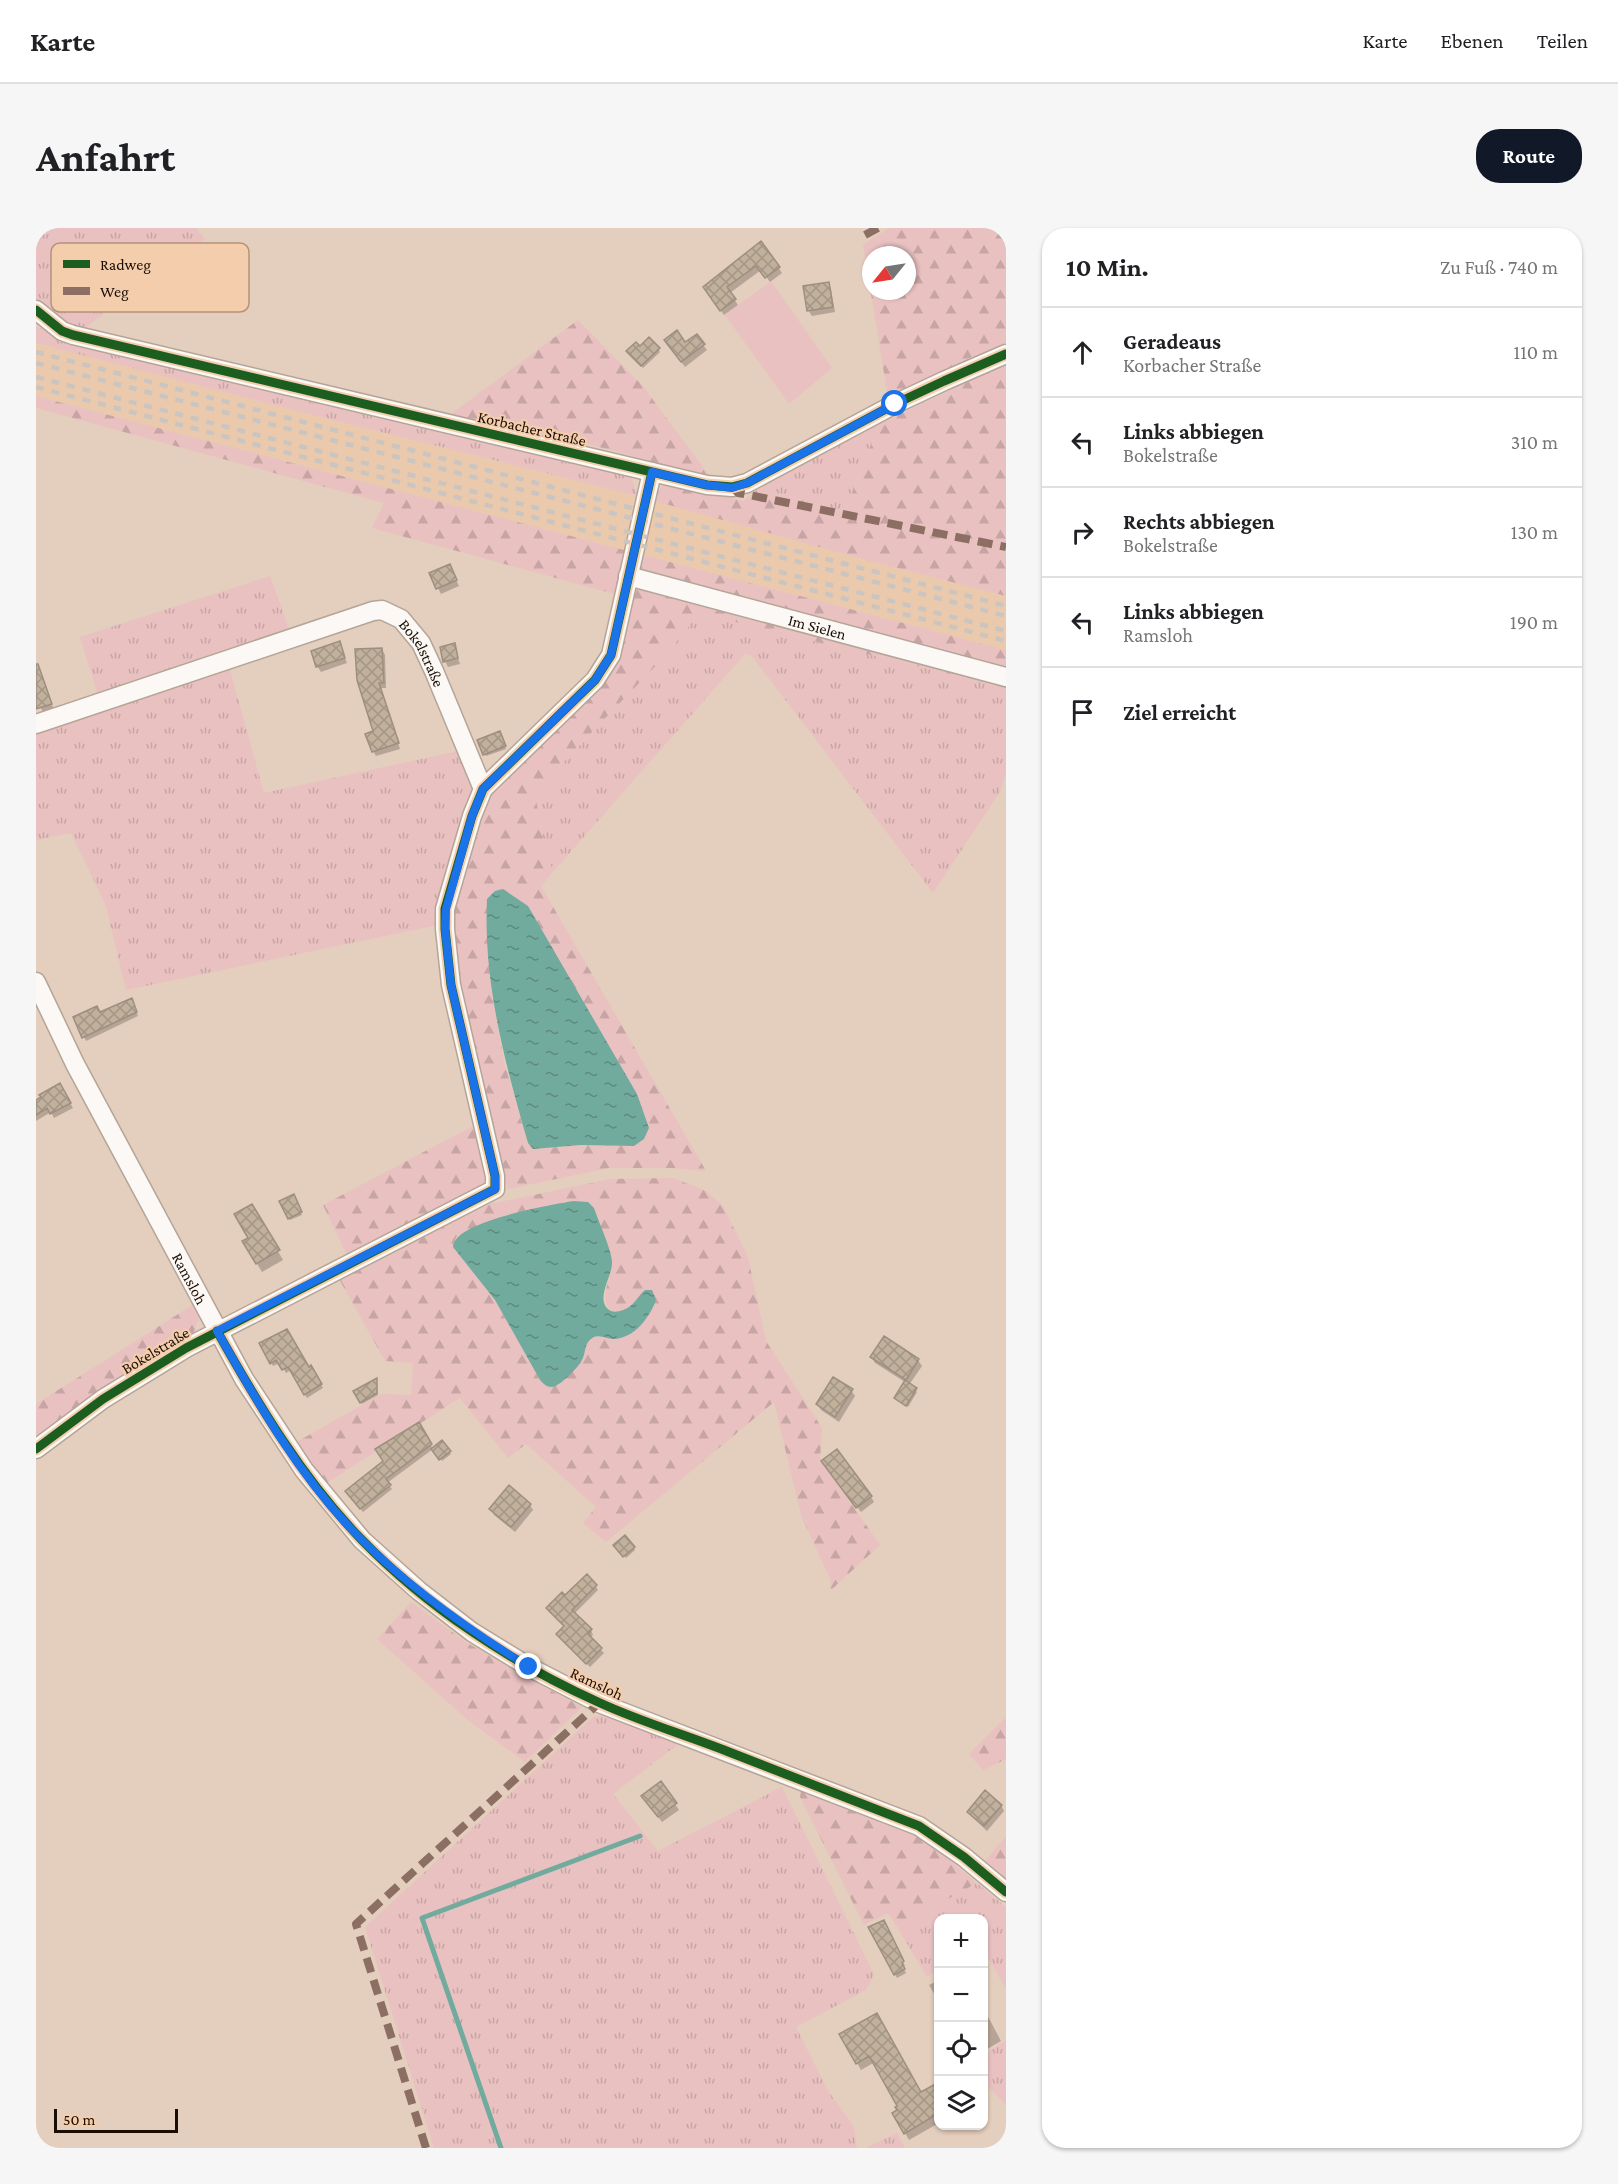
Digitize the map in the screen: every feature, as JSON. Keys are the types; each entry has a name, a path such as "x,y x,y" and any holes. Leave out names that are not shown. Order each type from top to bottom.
{"street":[{"name":"Korbacher Straße","path":"36,310 62,331 73,335 707,485 732,488 747,483 944,381 1006,354"},
{"name":"Bokelstraße","path":"36,1449 111,1394 217,1331 495,1189 495,1176 451,985 445,928 446,909 472,816 483,789 585,690 611,655 652,472"},
{"name":"Im Sielen","path":"628,576 1006,678"},
{"name":"Bokelstraße","path":"36,723 373,611 382,610 401,619 421,643 483,789"},
{"name":"Ramsloh","path":"36,982 75,1064 244,1379 292,1452 332,1507 362,1540 419,1592 472,1632 529,1667 599,1703 919,1826 964,1857 1006,1892"}],"shaded area":[{"path":"36,343 638,496 859,558 1006,596 1006,650 36,396"}],"green space":[{"path":"36,228 196,228 205,239 200,243 51,243 51,312 106,312 78,333 60,322 36,301"},
{"path":"889,228 1006,228 1006,343 969,358 888,398 872,300 916,300 916,246 863,246"},
{"path":"771,281 832,368 789,404 725,315"},
{"path":"578,320 642,385 711,478 585,443 447,417"},
{"path":"36,327 445,434 629,472 638,496 36,343"},
{"path":"1006,364 1006,596 651,500 663,485 679,483 743,501 758,489 845,511 879,424"},
{"path":"36,396 1006,650 1006,688 699,613 665,656 567,758 536,800 545,847 553,872 541,886 706,1171 672,1168 609,1168 508,1189 466,1030 454,953 453,909 489,794 619,655 633,599 372,528 384,503 36,408","holes":["492,993 649,1128 644,1139 634,1146 581,1145 533,1149 528,1143 504,1062"]},
{"path":"879,424 845,511 758,489"},
{"path":"270,576 291,634 99,698 80,637"},
{"path":"699,613 1006,688 1006,772 1000,792 933,893 751,655 745,654 553,872 545,847 536,800 567,758 665,656"},
{"path":"229,666 264,793 458,751 472,789 439,895 438,925 126,990 106,906 71,833 36,840 36,730"},
{"path":"473,1126 485,1176 483,1185 347,1255 323,1205"},
{"path":"673,1178 706,1191 723,1206 748,1257 766,1341 822,1428 820,1459 880,1545 831,1590 830,1579 801,1515 774,1402 606,1542 583,1523 596,1507 526,1444 508,1458 460,1398 325,1484 295,1443 381,1394 411,1395 413,1363 385,1361 338,1277 490,1204 611,1179","holes":["509,1214 610,1276 606,1299 612,1311 618,1312 626,1309 641,1294 614,1339 600,1337 591,1339 582,1361 540,1380 495,1300 453,1247 456,1237"]},
{"path":"194,1304 200,1314 194,1332 123,1374 36,1437 36,1404"},
{"path":"411,1602 466,1642 582,1707 525,1762 469,1721 377,1639"},
{"path":"603,1715 681,1742 613,1794 658,1851 782,1787 874,1974 866,1990 796,2027 828,2091 853,2125 857,2148 434,2148 365,1927 593,1717"},
{"path":"1006,1717 1006,1759 983,1770 969,1754"},
{"path":"801,1790 917,1833 977,1883 897,1927 888,1913 864,1925 800,1797"},
{"path":"1006,1836 1006,1882 983,1863"},
{"path":"977,1883 1006,1907 1006,1989 988,1958 988,1914 934,1914 934,1973 927,1977 897,1927"},
{"path":"1006,2040 1006,2105 988,2086 988,2052"},
{"path":"897,2133 905,2148 865,2148"}],"water":[{"path":"503,889 528,906 637,1094 649,1128 644,1139 634,1146 581,1145 533,1149 528,1143 497,1022 488,961 487,899 495,891"},
{"path":"573,1201 588,1202 594,1208 610,1251 612,1268 605,1288 606,1307 613,1312 625,1309 645,1290 652,1290 656,1300 645,1320 628,1335 613,1339 599,1336 591,1339 577,1367 559,1384 550,1387 540,1380 495,1300 453,1247 457,1238 469,1229 485,1222 526,1210"}],"building":[{"path":"761,241 780,267 765,278 756,266 727,287 736,299 720,311 703,287"},
{"path":"829,282 833,307 807,311 803,286"},
{"path":"677,330 685,342 697,334 705,344 681,362 664,340"},
{"path":"649,337 660,348 641,366 626,351 636,342 640,346"},
{"path":"450,564 457,580 436,589 429,573"},
{"path":"340,641 345,658 316,667 311,651"},
{"path":"455,643 458,658 443,662 440,647"},
{"path":"382,648 384,683 379,683 399,743 372,752 365,734 373,731 357,680 355,649"},
{"path":"36,664 38,664 52,704 36,709"},
{"path":"500,731 506,746 483,755 477,740"},
{"path":"132,998 137,1012 82,1038 73,1017 97,1006 100,1012"},
{"path":"60,1083 71,1103 50,1114 47,1108 36,1115 36,1100 41,1097 39,1095"},
{"path":"294,1194 302,1212 288,1219 279,1201"},
{"path":"252,1204 280,1250 256,1264 242,1241 248,1238 234,1214"},
{"path":"287,1329 309,1367 311,1365 322,1384 304,1395 288,1367 282,1370 276,1360 270,1364 259,1343"},
{"path":"884,1336 919,1359 906,1380 870,1357"},
{"path":"833,1377 853,1389 835,1417 816,1404"},
{"path":"377,1378 377,1393 360,1403 353,1391"},
{"path":"905,1380 917,1388 906,1406 894,1398"},
{"path":"419,1422 432,1444 386,1479 391,1485 360,1509 345,1491 383,1461 375,1449"},
{"path":"442,1440 451,1451 439,1460 431,1449"},
{"path":"837,1449 872,1496 856,1508 821,1461"},
{"path":"509,1485 531,1504 511,1527 489,1509"},
{"path":"625,1535 635,1547 623,1557 613,1545"},
{"path":"587,1574 597,1585 572,1610 592,1629 588,1634 602,1648 586,1664 556,1634 564,1626 546,1608 562,1592 565,1595"},
{"path":"661,1781 677,1803 658,1817 641,1796"},
{"path":"985,1790 1002,1805 984,1826 967,1812"},
{"path":"884,1920 904,1961 902,1963 905,1969 894,1975 868,1927"},
{"path":"877,2013 921,2092 934,2085 934,2116 904,2134 892,2113 897,2110 895,2107 897,2106 869,2056 856,2064 839,2034"}],"waterway":[{"path":"501,2148 422,1918 640,1836"}],"railway":[{"path":"36,352 1006,606"},
{"path":"36,363 1006,616"},
{"path":"36,377 1006,631"},
{"path":"36,387 1006,641"}],"marked path":[{"path":"865,235 878,228"},
{"path":"732,487 738,493 1006,547"},
{"path":"426,2148 356,1924 599,1703"}],"cycle path":[{"path":"36,310 62,331 73,335 707,485 732,487 747,483 895,404 1006,354"},
{"path":"36,1449 103,1399 186,1348 495,1189 495,1176 451,985 445,909 472,816 483,789 595,680 611,655 652,472"},
{"path":"217,1331 282,1440 319,1491 361,1539 414,1588 442,1610 534,1670 614,1709 919,1826 964,1857 1006,1892"}],"route":[{"path":"529,1667 472,1632 419,1592 362,1540 332,1507 304,1470 244,1379 217,1331 495,1189 495,1176 451,985 445,928 446,909 477,799 483,789 595,680 611,655 652,472 707,485 732,488 747,483 895,404"}]}
